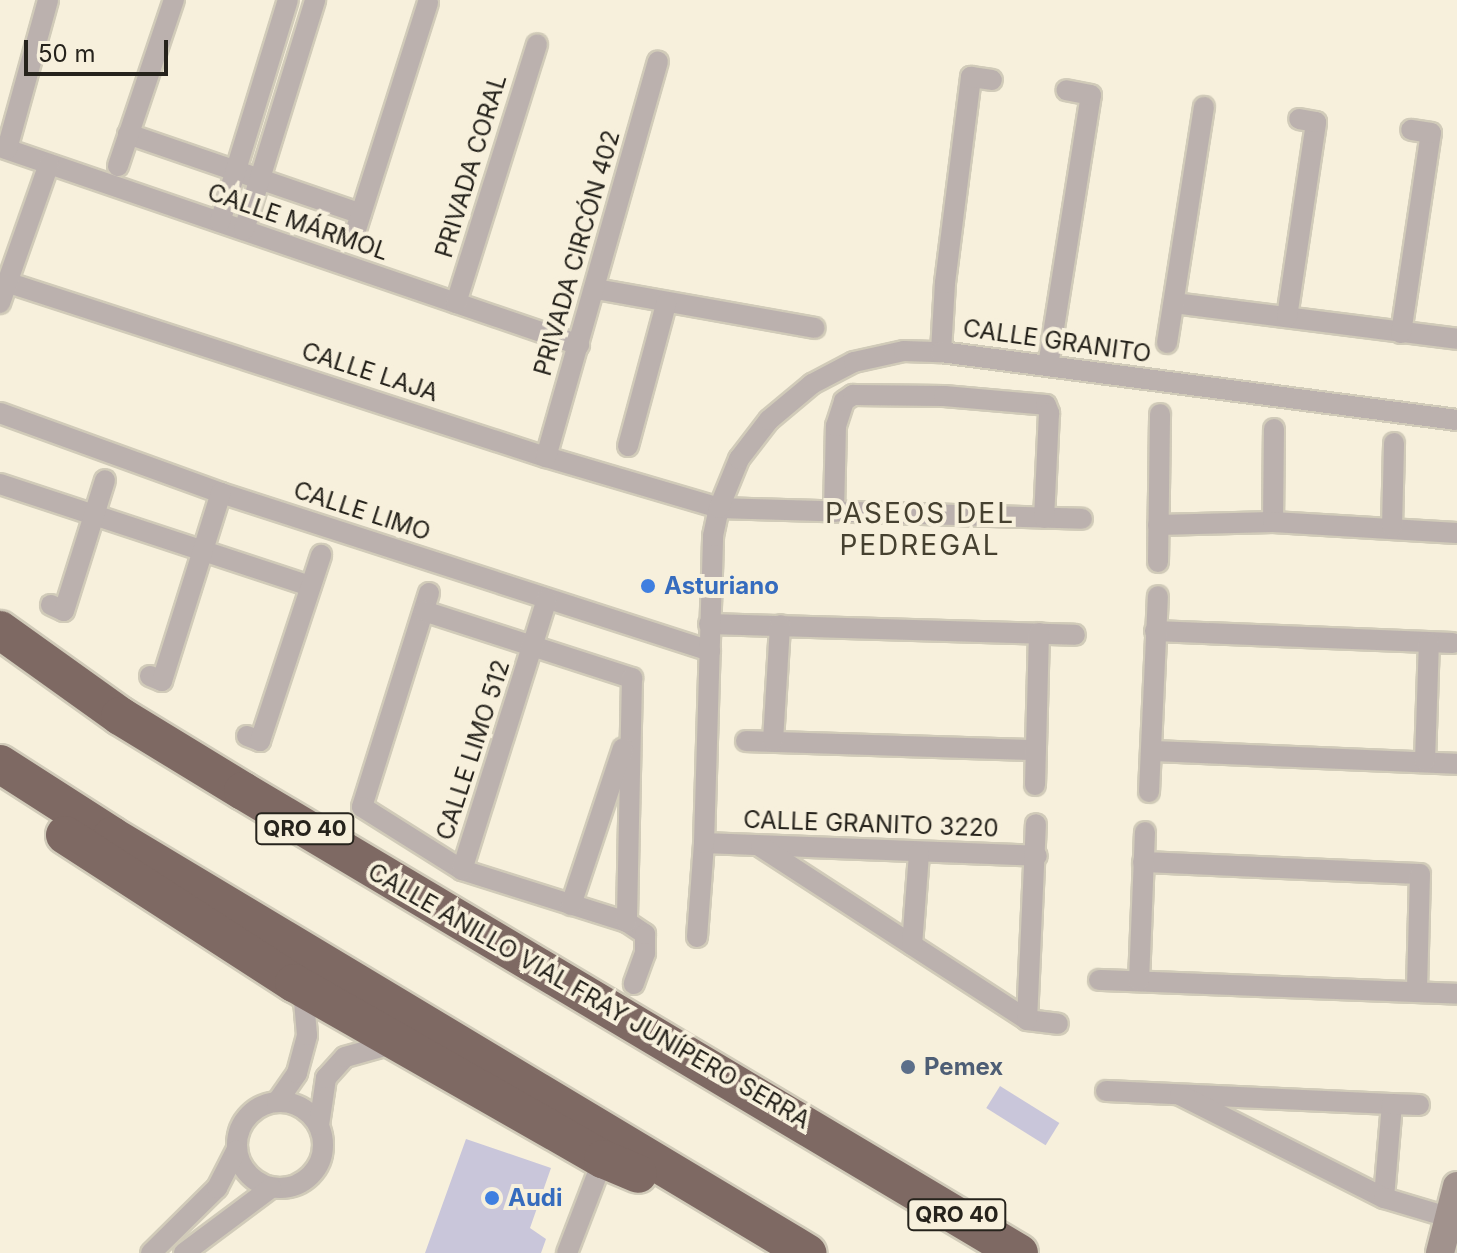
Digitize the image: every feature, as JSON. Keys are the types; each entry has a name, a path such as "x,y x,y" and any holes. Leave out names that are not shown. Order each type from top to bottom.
{"highway":[{"name":"CALLE ANILLO VIAL FRAY JUNÍPERO SERRA","path":"0,630 120,716 215,775 1019,1253"},
{"path":"0,764 112,836 807,1253"},
{"path":"0,790 112,868 294,983 396,1043 603,1159 760,1224"}],"main road":[{"path":"1440,1253 1457,1186"}],"street":[{"path":"3,148 48,0"},
{"path":"118,166 174,0"},
{"path":"220,222 288,0"},
{"path":"244,230 315,0"},
{"path":"353,239 428,3"},
{"name":"PRIVADA CORAL","path":"456,303 537,44"},
{"name":"PRIVADA CIRCÓN 402","path":"546,457 658,62"},
{"path":"941,352 945,283 971,77 992,80"},
{"path":"1048,366 1091,95 1066,90"},
{"path":"1167,343 1204,107"},
{"path":"1287,317 1316,122 1299,119"},
{"path":"1401,333 1431,133 1411,130"},
{"path":"128,134 361,214"},
{"name":"CALLE MÁRMOL","path":"3,148 579,345"},
{"path":"0,303 49,164"},
{"name":"CALLE LAJA","path":"6,282 546,457 719,508"},
{"path":"596,289 666,304 815,328"},
{"path":"1174,303 1457,339"},
{"path":"628,446 666,304"},
{"name":"CALLE GRANITO","path":"697,937 704,843 713,536 719,508 739,459 769,420 812,384 854,362 904,351 941,352 1457,420"},
{"path":"834,512 836,426 844,401 853,395 944,396 1046,405 1049,413 1044,518"},
{"name":"CALLE LIMO","path":"0,413 221,493 710,651"},
{"path":"1158,562 1160,414"},
{"path":"1273,522 1274,429"},
{"path":"1392,527 1394,443"},
{"path":"51,605 64,611 105,480"},
{"path":"0,484 311,586"},
{"path":"150,676 162,681 221,493"},
{"path":"719,508 1082,519"},
{"path":"1158,525 1273,522 1457,533"},
{"path":"247,736 260,741 321,555"},
{"path":"1149,792 1158,596"},
{"name":"CALLE LIMO 512","path":"462,870 547,599"},
{"name":"CALLE LIMO 512","path":"427,602 533,646 632,678 627,922 462,870 362,807 427,602"},
{"path":"709,624 1075,635"},
{"path":"773,741 780,625"},
{"path":"1155,631 1453,643"},
{"path":"1035,785 1039,633"},
{"path":"1425,761 1429,643"},
{"name":"CALLE LIMO 512","path":"571,905 630,729"},
{"path":"746,741 1036,750"},
{"path":"1152,751 1457,764"},
{"path":"1027,1020 1037,856 1036,824"},
{"path":"1139,981 1145,832"},
{"name":"CALLE GRANITO 3220","path":"704,843 1037,856"},
{"path":"761,847 1027,1020 1058,1024"},
{"path":"912,945 919,853"},
{"path":"1143,862 1420,874 1417,991"},
{"path":"627,922 645,934 645,953 634,984"},
{"path":"1099,980 1457,994"},
{"path":"277,1102 297,1073 307,1035 304,1002 294,983"},
{"path":"236,1151 243,1168 255,1181 271,1188 287,1188 303,1183 315,1172 323,1157 324,1141 319,1125 326,1078 345,1057 396,1043"},
{"path":"1106,1091 1419,1105"},
{"path":"1173,1092 1384,1198 1451,1218"},
{"path":"151,1253 217,1188 236,1151 238,1133 247,1117 261,1106 277,1102 301,1108 319,1125"},
{"path":"1384,1198 1392,1104"},
{"path":"567,1253 603,1159"},
{"path":"184,1253 271,1188"}],"building":[{"path":"1000,1086 1059,1123 1046,1145 986,1108"},
{"name":"Audi","path":"466,1139 551,1168 530,1228 546,1239 541,1253 425,1253"}],"place":[{"name":"Asturiano","path":"648,586"},
{"name":"Pemex","path":"908,1067"},
{"name":"Audi","path":"492,1198"}],"district":[{"name":"PASEOS DEL PEDREGAL","path":"920,529"}]}
